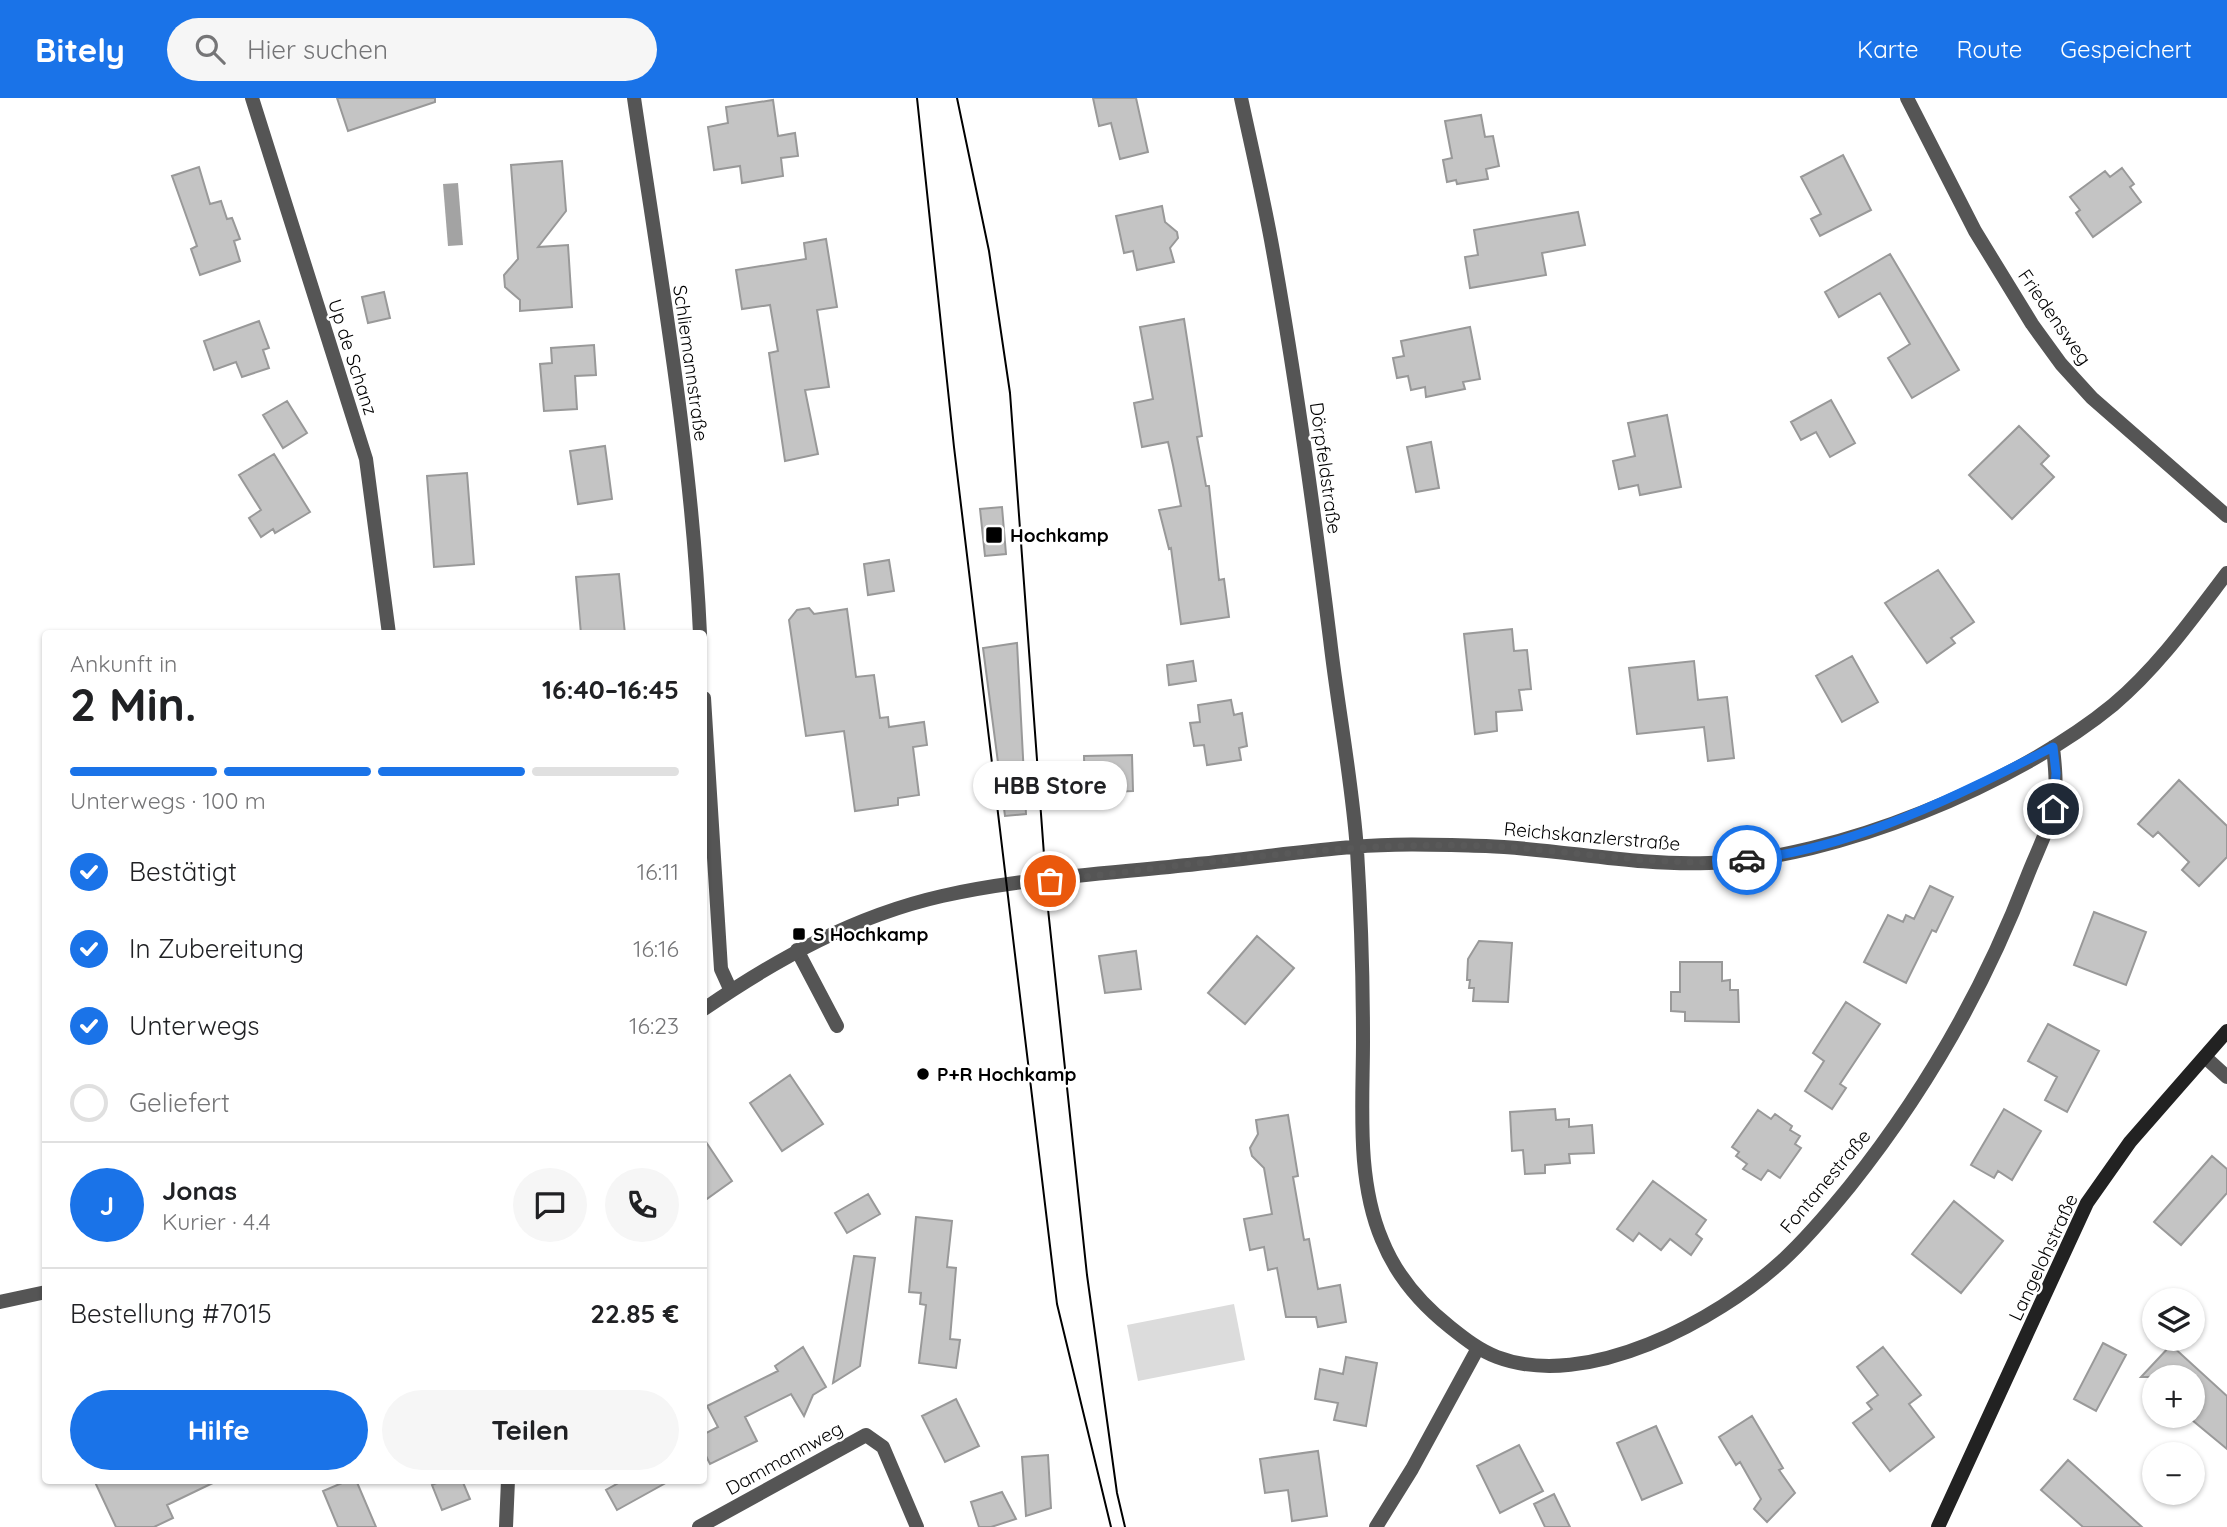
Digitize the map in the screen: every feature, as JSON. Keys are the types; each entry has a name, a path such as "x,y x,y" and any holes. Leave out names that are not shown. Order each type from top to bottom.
{"street":[{"name":"Up de Schanz","path":"252,98 366,459 388,630"},
{"name":"Schliemannstraße","path":"634,98 681,424 697,558 700,630"},
{"name":"Dörpfeldstraße","path":"1241,98 1273,251 1306,453 1357,846"},
{"name":"Friedensweg","path":"1907,98 1975,231 2032,324 2061,364 2092,398 2227,516"},
{"name":"Reichskanzlerstraße","path":"707,1007 797,950 876,916 945,895 1357,846 1489,846 1673,862 1749,860 1840,842 1944,803 2053,747 2113,705 2141,679 2227,573"},
{"path":"707,746 721,969 731,990"},
{"name":"Fontanestraße","path":"1357,846 1363,991 1364,1134 1370,1205 1380,1237 1395,1267 1416,1296 1478,1348 1501,1359 1531,1366 1561,1367 1591,1363 1630,1350 1712,1312 1779,1263 1820,1223 1877,1152 1915,1096 1984,979 2053,809 2056,773 2053,747"},
{"path":"797,950 837,1027"},
{"name":"Langelohstraße","path":"1938,1527 2087,1203 2130,1142 2227,1031"},
{"path":"2205,1057 2227,1077"},
{"path":"0,1302 42,1293"},
{"path":"1376,1527 1412,1469 1478,1348"},
{"name":"Dammannweg","path":"699,1527 866,1435 883,1447 917,1527"},
{"path":"506,1527 508,1484"}],"shaded area":[{"path":"458,183 463,245 448,246 443,184"},
{"path":"1234,1304 1245,1360 1138,1381 1127,1325"}],"building":[{"path":"337,98 435,98 435,102 348,131"},
{"path":"1093,98 1136,98 1148,152 1120,159 1111,123 1099,126"},
{"path":"773,100 778,136 795,133 798,156 781,158 783,176 742,183 740,166 714,170 708,127 728,123 726,107"},
{"path":"1481,115 1485,137 1493,136 1499,166 1486,169 1488,179 1457,184 1456,180 1447,182 1443,160 1452,158 1445,121"},
{"path":"1843,155 1871,210 1820,236 1811,219 1821,214 1801,177"},
{"path":"562,161 566,211 538,247 568,245 572,307 520,311 520,300 505,287 504,275 518,259 511,165"},
{"path":"199,167 210,204 221,201 227,219 232,218 240,239 234,241 240,261 200,275 191,249 197,246 172,176"},
{"path":"2122,168 2134,184 2130,187 2141,202 2093,237 2076,213 2080,210 2070,197 2105,171 2110,177"},
{"path":"1162,206 1165,222 1177,232 1178,238 1170,248 1174,262 1137,270 1133,251 1124,253 1116,216"},
{"path":"1578,212 1585,245 1542,253 1546,275 1470,288 1465,257 1478,255 1474,230"},
{"path":"826,239 837,307 817,310 829,387 805,390 818,454 785,461 769,353 778,351 770,305 742,309 736,270 806,259 804,243"},
{"path":"1890,254 1959,370 1912,398 1888,358 1910,344 1880,293 1839,317 1825,292"},
{"path":"384,292 390,318 368,323 362,297"},
{"path":"1184,319 1202,436 1197,437 1206,486 1209,486 1219,580 1224,579 1229,617 1181,624 1171,548 1169,549 1159,510 1181,506 1173,465 1168,442 1142,447 1134,403 1153,399 1140,327"},
{"path":"259,321 269,348 263,350 269,368 242,377 236,362 214,370 204,341"},
{"path":"1470,327 1480,379 1463,382 1465,389 1426,397 1425,387 1411,390 1408,376 1397,378 1393,358 1404,356 1401,341"},
{"path":"594,345 596,375 575,376 577,409 544,411 540,364 552,363 551,348"},
{"path":"1831,400 1855,443 1830,457 1816,432 1801,440 1791,422"},
{"path":"287,401 307,433 283,448 263,415"},
{"path":"1667,415 1681,487 1640,495 1638,485 1619,489 1613,461 1635,456 1628,423"},
{"path":"2019,426 2049,456 2041,464 2054,477 2012,519 1969,475"},
{"path":"1431,442 1439,488 1416,492 1407,447"},
{"path":"605,446 612,499 578,504 570,451"},
{"path":"274,454 310,512 275,533 273,529 261,537 249,518 261,510 239,475"},
{"path":"467,473 474,564 434,567 427,476"},
{"path":"1002,507 1006,554 985,556 980,509"},
{"path":"889,560 894,591 868,595 864,564"},
{"path":"1938,570 1974,622 1951,638 1955,643 1927,663 1885,603"},
{"path":"619,574 625,630 581,630 576,577"},
{"path":"809,608 814,614 847,609 856,677 874,675 880,718 888,717 889,727 924,722 927,745 913,747 919,795 898,798 898,805 855,811 844,731 806,736 789,620 797,610"},
{"path":"1512,629 1514,651 1527,650 1531,689 1519,690 1522,710 1496,712 1497,731 1475,734 1464,634"},
{"path":"1017,643 1026,814 1005,816 983,648"},
{"path":"1852,656 1878,702 1842,722 1816,676"},
{"path":"1193,661 1196,681 1169,685 1167,665"},
{"path":"1694,661 1698,700 1727,697 1734,758 1708,761 1704,727 1637,734 1629,668"},
{"path":"1231,700 1234,715 1242,713 1247,746 1239,748 1241,760 1207,765 1204,745 1194,746 1190,723 1200,722 1198,705"},
{"path":"1132,755 1133,791 1085,793 1084,756"},
{"path":"2179,780 2227,826 2227,857 2199,886 2182,870 2189,862 2158,832 2153,837 2138,824"},
{"path":"1930,886 1953,897 1936,932 1932,930 1906,983 1864,962 1888,915 1903,922 1906,915 1914,919"},
{"path":"2094,912 2146,932 2126,985 2074,965"},
{"path":"1257,936 1294,968 1245,1024 1208,993"},
{"path":"1479,941 1512,943 1508,1002 1473,1001 1474,988 1469,988 1470,980 1467,980 1468,959"},
{"path":"1136,951 1141,989 1105,993 1099,956"},
{"path":"1680,962 1722,962 1722,981 1730,980 1730,990 1738,990 1739,1022 1685,1021 1685,1012 1671,1011 1671,992 1680,992"},
{"path":"1846,1002 1880,1024 1840,1084 1846,1088 1832,1109 1805,1091 1824,1061 1813,1053"},
{"path":"2048,1024 2099,1051 2067,1112 2045,1100 2057,1077 2028,1061"},
{"path":"790,1075 823,1124 782,1151 750,1103"},
{"path":"1555,1109 1556,1120 1569,1119 1569,1127 1592,1125 1594,1153 1569,1154 1570,1163 1545,1165 1545,1173 1525,1174 1523,1150 1512,1151 1510,1112"},
{"path":"2004,1109 2041,1131 2012,1180 1998,1171 1994,1178 1971,1165"},
{"path":"1758,1110 1771,1119 1775,1114 1792,1126 1790,1130 1800,1136 1795,1144 1801,1148 1780,1178 1768,1170 1761,1180 1743,1169 1747,1164 1736,1156 1739,1152 1732,1147"},
{"path":"1288,1115 1298,1176 1293,1177 1304,1240 1309,1239 1318,1289 1340,1285 1346,1322 1318,1327 1316,1317 1286,1317 1277,1268 1268,1270 1264,1247 1250,1250 1244,1219 1272,1214 1264,1168 1252,1156 1250,1148 1258,1134 1256,1120"},
{"path":"707,1144 732,1181 707,1199"},
{"path":"2212,1156 2227,1169 2227,1193 2181,1245 2154,1222"},
{"path":"1653,1181 1706,1220 1696,1234 1702,1239 1691,1255 1670,1239 1661,1250 1639,1233 1633,1241 1617,1229"},
{"path":"868,1194 880,1214 847,1233 835,1213"},
{"path":"1954,1201 2003,1241 1961,1293 1912,1254"},
{"path":"916,1217 952,1221 947,1267 956,1268 950,1339 960,1340 956,1368 919,1363 926,1305 920,1304 921,1293 909,1292"},
{"path":"854,1256 875,1258 860,1366 833,1383"},
{"path":"2103,1343 2126,1355 2096,1411 2074,1399"},
{"path":"803,1347 826,1387 813,1395 804,1416 791,1394 745,1417 757,1441 710,1464 707,1458 707,1432 718,1427 707,1406 778,1371 775,1366"},
{"path":"1883,1347 1921,1395 1909,1404 1934,1437 1890,1471 1853,1423 1872,1409 1867,1403 1878,1395 1857,1367"},
{"path":"2165,1351 2178,1351 2193,1365 2152,1365"},
{"path":"1346,1357 1377,1363 1366,1426 1334,1420 1338,1403 1315,1399 1320,1369 1343,1374"},
{"path":"2205,1376 2227,1396 2227,1449 2202,1428 2205,1428"},
{"path":"956,1399 979,1446 945,1462 922,1416"},
{"path":"1752,1416 1783,1468 1779,1470 1795,1493 1767,1522 1754,1509 1761,1499 1740,1462 1736,1465 1719,1437"},
{"path":"1656,1426 1682,1483 1642,1500 1617,1443"},
{"path":"1519,1445 1543,1491 1500,1513 1477,1466"},
{"path":"1318,1451 1327,1516 1292,1521 1288,1490 1265,1493 1260,1459"},
{"path":"1048,1455 1051,1508 1026,1516 1022,1457"},
{"path":"2068,1460 2142,1527 2083,1527 2041,1490"},
{"path":"96,1484 211,1484 167,1505 173,1518 154,1527 116,1527"},
{"path":"340,1484 358,1484 376,1527 338,1527 323,1491"},
{"path":"464,1484 470,1499 442,1510 432,1485"},
{"path":"617,1484 664,1484 617,1510 606,1490"},
{"path":"1002,1492 1016,1519 991,1527 979,1527 971,1502"},
{"path":"1554,1494 1570,1527 1545,1527 1534,1504"}],"tram line":[{"path":"917,98 954,447 1057,1304 1111,1527"},
{"path":"957,98 989,251 1010,393 1048,909 1087,1275 1117,1493 1125,1527"}],"way so far":[{"path":"1050,881 1357,846 1489,846 1650,862 1709,864 1747,860"}],"place":[{"name":"Hochkamp","path":"994,535"},
{"name":"HBB Store","path":"1050,881"},
{"name":"S Hochkamp","path":"799,934"},
{"name":"P+R Hochkamp","path":"923,1074"}],"route":[{"path":"1747,860 1840,842 1944,803 2053,747 2056,773 2053,809"}]}
